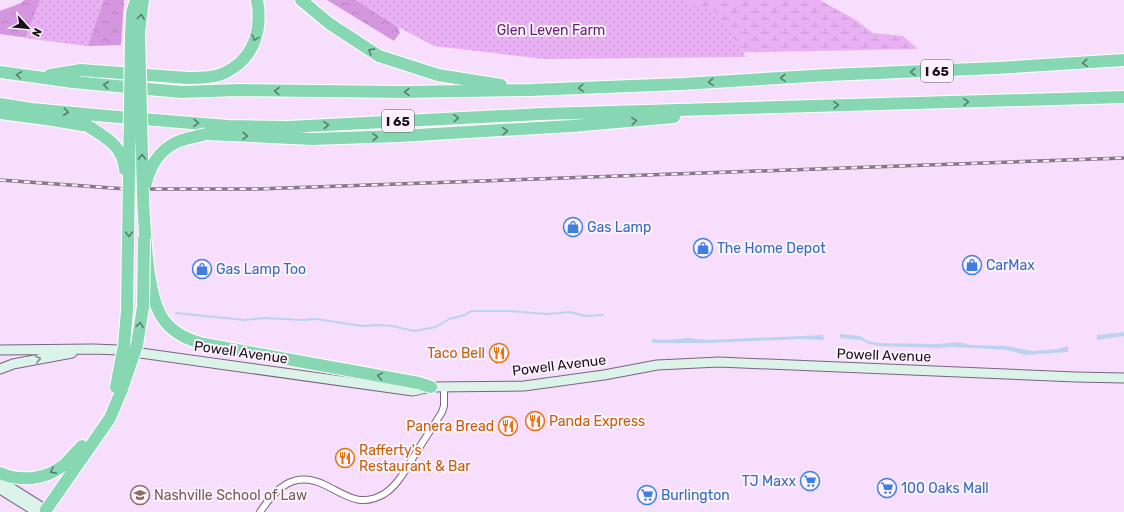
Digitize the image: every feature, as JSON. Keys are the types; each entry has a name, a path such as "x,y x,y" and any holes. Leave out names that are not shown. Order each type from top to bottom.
{"highway":[{"path":"41,511 110,418 119,388 137,345 142,315 144,239 135,34 132,13 136,0"},
{"path":"41,511 119,388 127,311 128,196 135,34 144,0"},
{"path":"37,77 81,70 188,78 203,78 222,74 241,61 252,47 258,31 259,10 257,0"},
{"path":"300,0 330,24 379,56 438,75 530,90"},
{"name":"I 65","path":"0,72 181,92 239,90 403,92 530,90 682,84 1124,60"},
{"name":"I 65","path":"0,104 32,109 228,126 288,127 541,114 1124,97"},
{"path":"143,196 150,170 162,153 176,142 206,134 312,139 422,135 572,126 797,106"},
{"path":"0,113 88,126 112,141 124,158 128,196"},
{"path":"144,239 152,290 155,302 162,318 178,333 188,339 204,344 419,383 431,387"},
{"path":"0,473 22,479 44,476 60,468 82,446"}],"main road":[{"path":"0,369 13,364 93,349"},
{"name":"Powell Avenue","path":"0,350 118,350 413,391 431,387 524,386 604,375 658,365 712,362 1121,379"},
{"path":"0,481 41,511"},
{"path":"0,489 14,498 41,511"},
{"path":"14,498 23,512"}],"street":[{"path":"260,512 274,492 286,484 295,481 314,481 325,485 342,495 354,499 370,499 384,494 398,481 442,412 444,406 444,387"}],"green space":[{"path":"24,0 124,0 121,45 88,46 0,34 0,11 21,3"},
{"path":"40,0 104,0 88,46 25,38"},
{"path":"327,0 356,0 398,27 400,33 394,41"},
{"name":"Glen Leven Farm","path":"356,0 681,0 717,12 746,57 543,59 434,46 398,27"},
{"path":"639,0 820,0 856,20 873,33 903,36 918,49 718,53"}],"water":[{"path":"1124,332 1124,336 1097,340 1097,335"},
{"path":"840,334 860,336 868,341 877,343 936,344 957,342 969,345 1006,346 1033,351 1058,349 1068,346 1068,352 1025,355 1007,350 958,346 939,348 879,346 869,344 861,340 840,338"},
{"path":"823,335 824,340 800,339 709,343 652,343 652,339 667,340 688,338 710,340"}],"waterway":[{"path":"176,313 245,320 264,318 302,320 317,319 362,326 392,326 414,331 436,327 449,319 465,315 471,311 509,311 547,314 570,312 585,316 603,315"},
{"path":"954,346 963,347"}],"railway":[{"path":"0,180 126,189 257,189 1124,158"}],"place":[{"name":"Gas Lamp","path":"573,227"},
{"name":"The Home Depot","path":"703,248"},
{"name":"CarMax","path":"972,265"},
{"name":"Gas Lamp Too","path":"202,269"},
{"name":"Taco Bell","path":"499,353"},
{"name":"Panda Express","path":"535,421"},
{"name":"Panera Bread","path":"508,426"},
{"name":"Rafferty's Restaurant & Bar","path":"345,458"},
{"name":"TJ Maxx","path":"810,481"},
{"name":"100 Oaks Mall","path":"887,488"},
{"name":"Nashville School of Law","path":"140,495"},
{"name":"Burlington","path":"647,495"}]}
